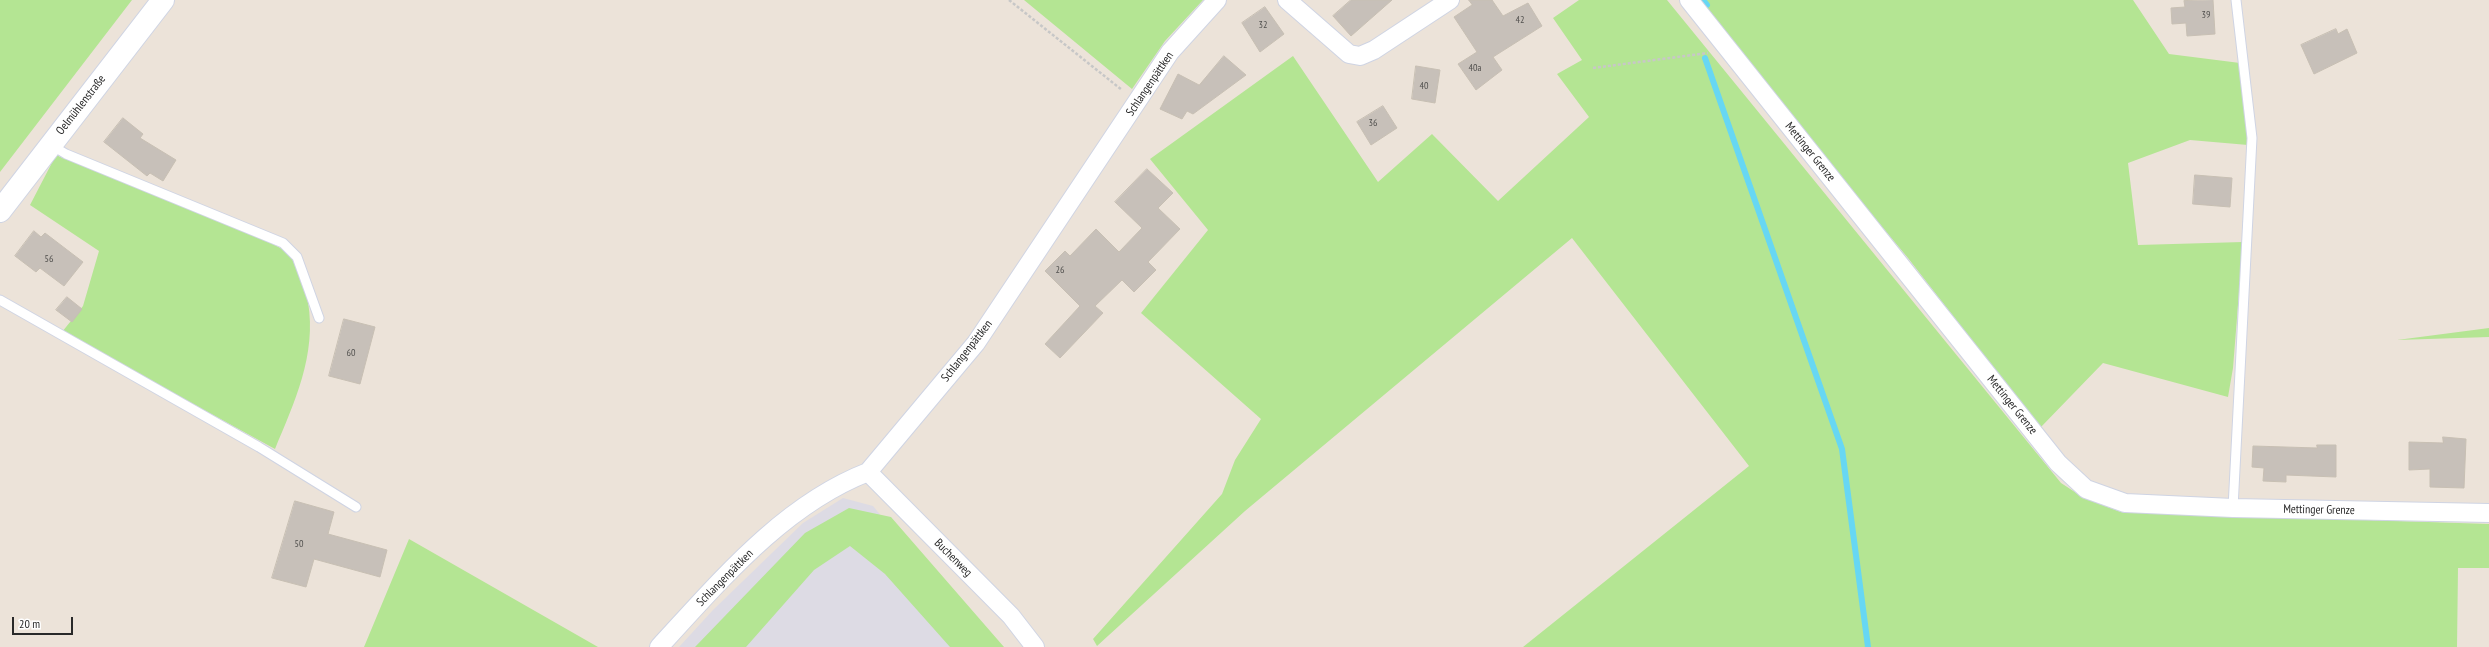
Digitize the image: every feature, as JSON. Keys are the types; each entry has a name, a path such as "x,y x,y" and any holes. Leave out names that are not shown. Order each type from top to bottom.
{"street":[{"name":"Oelmühlenstraße","path":"0,211 162,0"},
{"name":"Schlangenpättken","path":"660,647 720,581 795,512 846,481 868,472 976,343 1170,52 1217,0"},
{"path":"1287,0 1349,54 1360,56 1374,50 1450,0"},
{"name":"Mettinger Grenze","path":"1689,0 2058,463 2086,489 2125,503 2233,508 2489,513"},
{"name":"Buchenweg","path":"868,472 1011,616 1035,647"}],"lane":[{"path":"2233,508 2252,138 2236,0"},
{"path":"51,145 66,154 283,243 297,257 319,318"},
{"path":"0,300 259,448 356,507"}],"path":[{"path":"1009,0 1123,91 1130,113"},
{"path":"1593,68 1729,50"}],"shaded area":[{"path":"843,498 873,506 990,647 679,647 713,610 803,523"}],"green space":[{"path":"0,0 132,0 0,172"},
{"path":"1024,0 1203,0 1165,41 1132,89"},
{"path":"1579,0 1667,0 2061,483 2084,498 2121,512 2489,524 2489,568 2458,568 2457,647 1523,647 1749,466 1572,238 1245,511 1097,646 1093,639 1222,494 1235,460 1261,419 1141,313 1208,230 1150,159 1293,56 1378,182 1432,134 1498,201 1589,117 1557,74 1582,60 1553,18"},
{"path":"1693,0 2133,0 2169,54 2240,63 2248,145 2190,140 2128,163 2138,245 2243,242 2233,368 2228,397 2103,363 2040,428 1908,258"},
{"path":"56,155 259,237 290,253 308,302 310,322 309,341 307,360 302,378 275,449 62,332 83,306 99,251 30,205"},
{"path":"2489,328 2489,337 2397,340"},
{"path":"849,508 891,517 1004,647 950,647 885,574 850,546 814,570 746,647 695,647 805,533"},
{"path":"409,539 598,647 364,647"}],"building":[{"path":"1351,0 1392,0 1351,36 1333,16"},
{"path":"1469,0 1492,0 1503,16 1528,3 1542,26 1493,57 1502,70 1476,90 1458,64 1477,52 1454,17 1472,5"},
{"path":"2213,0 2215,34 2187,36 2186,23 2172,24 2171,8 2185,7 2184,1"},
{"path":"1265,7 1284,34 1260,52 1242,23"},
{"path":"2336,29 2338,34 2347,29 2357,53 2314,74 2301,45"},
{"path":"1224,56 1246,75 1193,114 1187,111 1182,119 1160,109 1178,74 1199,85"},
{"path":"1416,66 1440,70 1435,103 1412,99"},
{"path":"1383,106 1397,128 1371,145 1357,122"},
{"path":"123,118 143,134 140,138 176,160 163,181 150,173 147,176 104,142"},
{"path":"1147,169 1173,193 1158,208 1180,229 1148,262 1156,270 1134,292 1122,280 1095,306 1103,313 1060,358 1045,344 1080,306 1045,271 1065,251 1070,256 1096,229 1119,252 1142,228 1115,202"},
{"path":"2195,175 2232,178 2230,207 2193,204"},
{"path":"34,231 41,237 45,233 83,262 64,286 40,268 36,272 15,256"},
{"path":"67,297 82,309 72,322 56,310"},
{"path":"344,319 375,327 360,384 329,376"},
{"path":"2443,437 2466,439 2464,488 2430,487 2430,469 2409,470 2409,442 2443,443"},
{"path":"2317,445 2336,445 2336,477 2286,475 2286,482 2263,481 2264,468 2252,467 2253,446 2317,448"},
{"path":"295,501 334,512 328,534 387,550 380,577 314,559 306,587 272,578"}],"waterway":[{"path":"1703,0 1707,5"},
{"path":"1705,58 1842,449 1868,647"}]}
